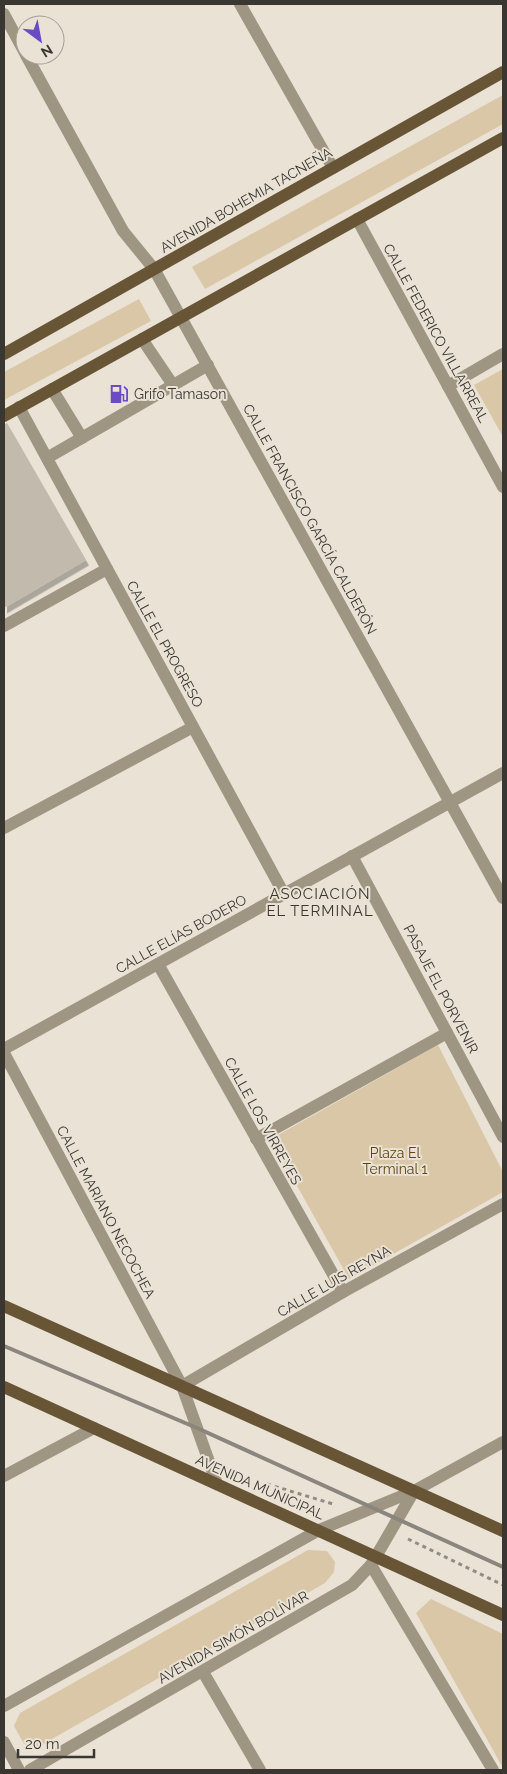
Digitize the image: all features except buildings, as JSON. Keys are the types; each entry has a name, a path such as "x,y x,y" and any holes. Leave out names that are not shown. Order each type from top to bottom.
{"main road":[{"name":"AVENIDA BOHEMIA TACNEÑA","path":"4,354 503,72"},
{"path":"4,416 503,138"},
{"path":"4,1306 503,1531"},
{"name":"AVENIDA MUNICIPAL","path":"4,1388 319,1530 374,1561 503,1615"}],"street":[{"path":"240,4 332,168"},
{"name":"CALLE FRANCISCO GARCÍA CALDERÓN","path":"4,14 15,34"},
{"name":"CALLE FRANCISCO GARCÍA CALDERÓN","path":"32,65 122,231 154,269 503,898"},
{"name":"CALLE FEDERICO VILLARREAL","path":"357,219 503,487"},
{"path":"142,339 173,385"},
{"path":"448,386 503,354"},
{"path":"46,458 208,365"},
{"path":"52,389 82,438"},
{"name":"CALLE EL PROGRESO","path":"19,407 284,894"},
{"path":"4,626 107,569"},
{"path":"4,828 193,727"},
{"name":"CALLE ELÍAS BODERO","path":"4,1051 503,773"},
{"name":"PASAJE EL PORVENIR","path":"352,856 503,1137"},
{"name":"CALLE LOS VIRREYES","path":"158,964 343,1292"},
{"path":"256,1139 447,1033"},
{"name":"CALLE MARIANO NECOCHEA","path":"4,1051 182,1386 217,1484"},
{"name":"CALLE LUIS REYNA","path":"182,1386 343,1292 503,1204"},
{"path":"4,1476 94,1428"},
{"path":"4,1706 319,1530 414,1491 503,1442"},
{"name":"AVENIDA SIMÓN BOLÍVAR","path":"30,1770 352,1586 374,1561 414,1491"},
{"path":"374,1561 493,1770"},
{"path":"203,1672 260,1770"},
{"path":"4,1742 20,1770"}],"path":[{"path":"265,1483 337,1505"},
{"path":"408,1540 503,1585"}],"green space":[{"path":"503,95 503,124 205,289 192,267"},
{"path":"139,299 151,321 4,400 4,372"},
{"path":"503,369 503,437 474,385"},
{"name":"Plaza El Terminal 1","path":"438,1045 503,1172 503,1192 349,1279 271,1139"},
{"path":"308,1550 327,1551 335,1562 334,1572 325,1583 38,1747 24,1744 14,1726 20,1713"},
{"path":"431,1599 503,1634 503,1768 416,1613"}],"railway":[{"path":"4,1346 197,1428 503,1567"}],"place":[{"name":"Grifo Tamason","path":"119,394"}],"district":[{"name":"ASOCIACIÓN EL TERMINAL","path":"320,902"}]}
